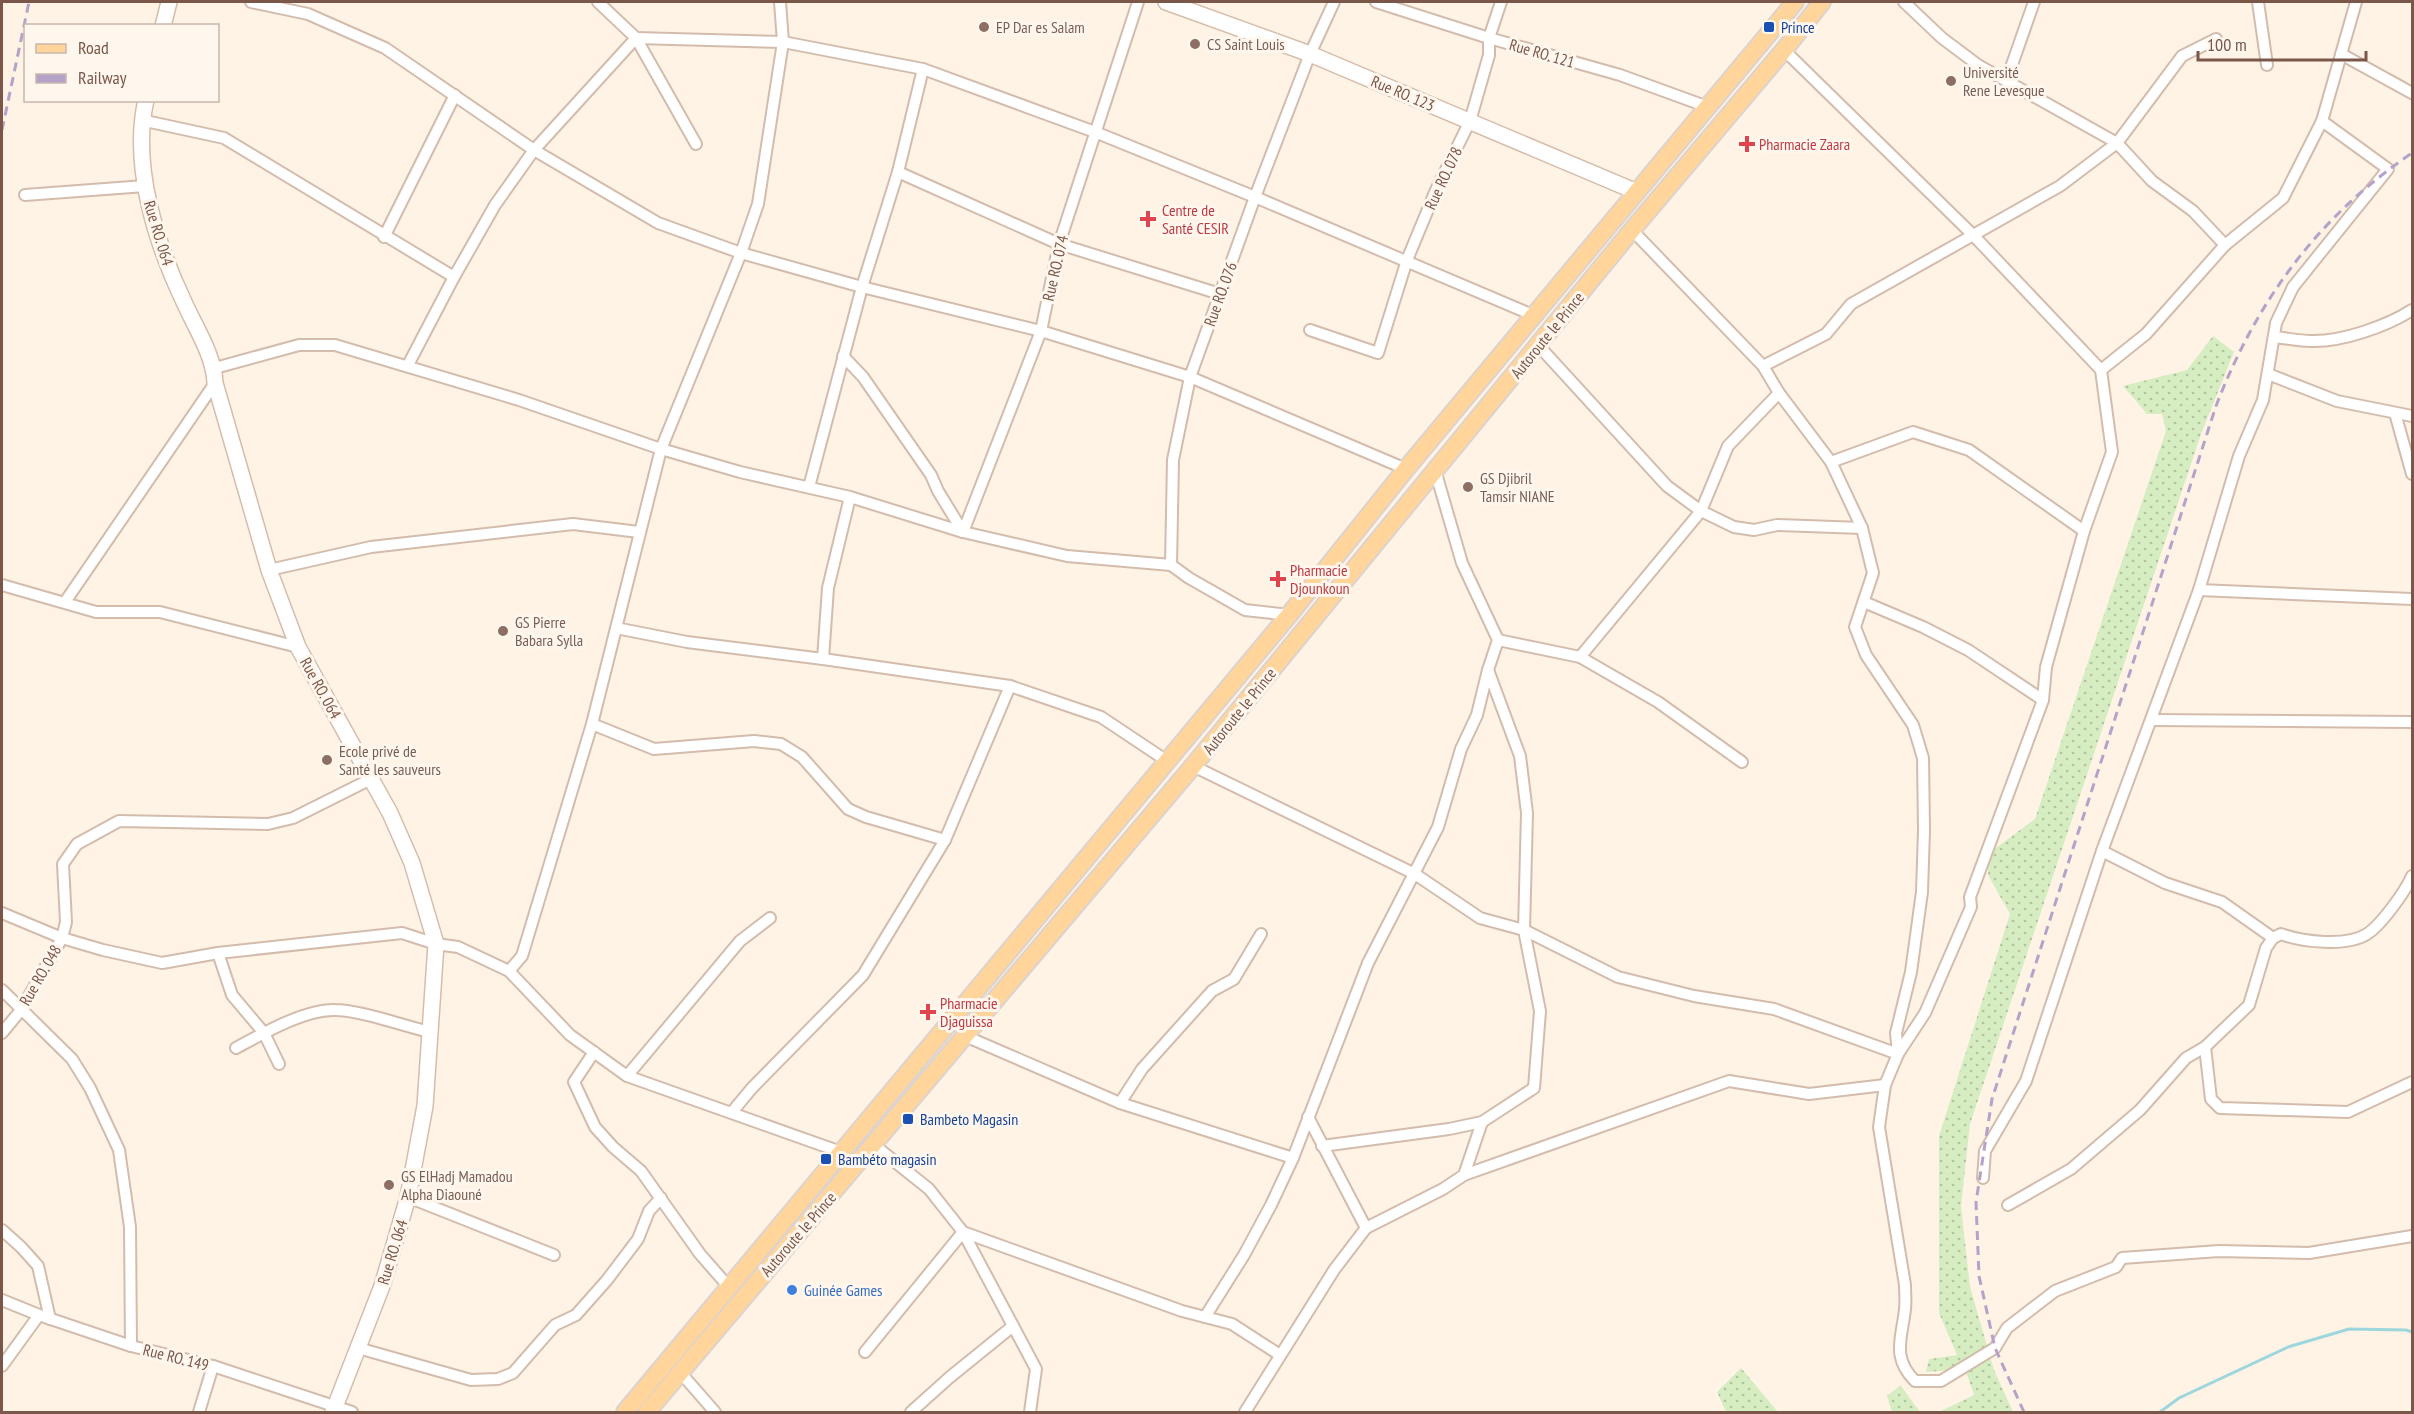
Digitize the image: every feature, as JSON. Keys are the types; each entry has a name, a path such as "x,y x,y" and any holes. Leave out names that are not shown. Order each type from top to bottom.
{"main road":[{"name":"Autoroute le Prince","path":"625,1413 728,1286 1289,615 1792,2"},
{"name":"Autoroute le Prince","path":"647,1413 1193,766 1632,230 1784,50 1821,2"}],"street":[{"path":"164,24 169,2"},
{"path":"251,2 308,14 385,48 534,150 658,223 741,253 862,287 1041,331 1190,377 1406,470"},
{"path":"598,2 636,38 696,144"},
{"path":"509,971 522,956 592,724 661,449 741,253 758,204 783,42 780,2"},
{"name":"Rue RO. 074","path":"963,532 1041,331 1059,244 1138,2"},
{"name":"Rue RO. 123","path":"1167,2 1310,54 1637,192"},
{"name":"Rue RO. 076","path":"1171,565 1173,460 1190,377 1310,54 1334,2"},
{"name":"Rue RO. 121","path":"1376,2 1489,38 1620,75 1708,107"},
{"name":"Rue RO. 078","path":"1310,330 1378,353 1407,260 1436,190 1470,121 1489,55 1489,38 1501,2"},
{"path":"1904,2 1942,38 1978,64 2117,143 2152,181 2193,211 2225,245"},
{"path":"2007,79 2034,2"},
{"path":"2258,2 2267,66"},
{"path":"2101,370 2146,334 2225,245 2283,198 2322,121 2356,2"},
{"path":"408,365 495,205 534,150 636,38 783,42 922,69 1095,132 1256,197 1534,315"},
{"path":"1763,366 1826,334 1851,304 2061,186 2117,143 2182,56 2216,39"},
{"path":"1784,50 1974,236 2101,370 2112,452 2084,531 2046,667 2043,700 1985,855 1971,897 1971,907 1925,1013 1898,1054 1886,1084 1879,1127 1905,1285 1905,1309 1898,1348 1906,1372 1916,1381 1941,1381 1995,1348 2007,1328 2055,1291 2116,1267 2122,1258 2219,1251 2309,1253 2412,1236"},
{"path":"2342,54 2412,93"},
{"path":"809,487 862,287 898,172 922,69"},
{"path":"384,237 455,95"},
{"name":"Rue RO. 064","path":"146,102 141,120 145,186 160,243 215,376 269,570 298,647 390,813 412,863 436,944 425,1106 408,1197 382,1286 334,1409"},
{"path":"141,120 224,138 454,278"},
{"path":"1983,1178 1985,1151 2026,1081 2102,851 2199,590 2239,456 2264,400 2276,323 2293,286 2388,169 2322,121"},
{"path":"898,172 1059,244 1220,294"},
{"path":"25,195 145,186"},
{"path":"1632,230 1763,366 1779,393 1831,462 1862,528 1874,573 1855,627 1866,655 1913,725 1923,758 1922,892 1911,972 1896,1033 1898,1054"},
{"path":"2274,337 2313,341 2357,334 2399,318 2412,309"},
{"path":"65,602 215,376 299,345 335,345 408,365 661,449 740,472 850,497 963,532 1066,556 1171,565 1245,610 1289,615"},
{"path":"1538,345 1667,486 1701,511 1734,527 1754,530 1777,525 1862,528"},
{"path":"843,357 863,377 931,475 963,532"},
{"path":"2268,374 2337,401 2412,416"},
{"path":"1580,657 1701,511 1728,446 1779,393"},
{"path":"2395,413 2412,474"},
{"path":"1831,462 1913,432 1969,450 2084,531"},
{"path":"1205,1317 1244,1255 1271,1205 1293,1158 1368,963 1438,827 1461,749 1477,715 1498,640 1462,563 1435,470"},
{"path":"823,659 828,588 850,497"},
{"path":"269,570 371,547 573,524 639,532"},
{"path":"2,585 96,612 159,612 298,647"},
{"path":"2199,590 2412,599"},
{"path":"1864,602 1923,627 1968,650 2043,700"},
{"path":"616,628 687,642 1010,686 1101,717 1167,761"},
{"path":"1498,640 1580,657 1658,702 1742,762"},
{"path":"1322,1146 1449,1129 1482,1122 1534,1089 1540,1011 1524,930 1527,813 1520,756 1488,670"},
{"path":"732,1112 752,1088 863,975 945,840 1010,686"},
{"path":"2151,720 2412,722"},
{"path":"592,724 654,749 754,741 781,744 801,757 848,809 866,817 945,840"},
{"path":"1193,766 1415,874 1480,918 1524,930 1618,976 1694,996 1774,1009 1898,1054"},
{"name":"Rue RO. 048","path":"2,1033 21,1010 62,938 66,922 63,864 77,844 119,821 268,824 292,818 371,779"},
{"path":"2102,851 2165,883 2222,902 2273,938"},
{"path":"2008,1205 2071,1169 2140,1110 2186,1058 2205,1047 2249,1005 2266,948 2273,938 2281,934 2300,941 2349,941 2367,934 2403,895 2412,876"},
{"path":"2,913 62,938 162,963 218,953 402,933 436,944 458,947 509,971 570,1035 627,1076 841,1152"},
{"path":"627,1076 740,941 770,918"},
{"path":"1120,1103 1142,1069 1212,991 1234,979 1261,934"},
{"path":"218,953 232,995 264,1033 279,1064"},
{"path":"2,990 72,1059 90,1088 119,1150 130,1227 131,1346"},
{"path":"236,1048 264,1033 312,1014 335,1010 430,1032"},
{"path":"965,1036 1120,1103 1293,1158"},
{"path":"2205,1047 2211,1099 2220,1107 2348,1112 2412,1082"},
{"path":"594,1052 574,1082 595,1127 613,1147 641,1171 700,1254 728,1286"},
{"path":"1245,1413 1334,1270 1366,1228 1443,1190 1464,1175 1729,1082 1809,1094 1886,1084"},
{"path":"1308,1117 1366,1228"},
{"path":"1464,1175 1482,1122"},
{"path":"874,1145 929,1189 963,1232 1036,1369 1030,1413"},
{"path":"408,1197 554,1255"},
{"path":"358,1348 471,1380 498,1379 513,1373 555,1325 576,1315 607,1280 638,1239 649,1211 661,1198"},
{"path":"2,1230 38,1266 44,1317 2,1366"},
{"path":"963,1232 1182,1311 1232,1324 1280,1355"},
{"path":"865,1352 963,1232"},
{"name":"Rue RO. 149","path":"2,1300 44,1317 131,1346 213,1366 334,1409 352,1413"},
{"path":"911,1413 950,1377 1013,1326"},
{"path":"199,1413 213,1366"},
{"path":"680,1372 715,1413"}],"green space":[{"path":"2213,336 2234,352 2201,434 1970,1124 1961,1206 1970,1287 1994,1370 2013,1412 1939,1412 1974,1395 1965,1369 1926,1372 1929,1359 1957,1355 1939,1313 1939,1136 2010,914 1988,875 1989,853 2035,819 2166,431 2162,414 2147,414 2123,386 2187,370"},
{"path":"1741,1368 1778,1412 1726,1412 1717,1392"},
{"path":"1901,1385 1920,1412 1892,1412 1887,1396"}],"waterway":[{"path":"2160,1412 2179,1398 2288,1347 2349,1329 2412,1332"}],"railway":[{"path":"24,24 29,2"},
{"path":"2,130 24,26"},
{"path":"2024,1412 1995,1348 1979,1276 1976,1202 1992,1099 2216,406 2232,367 2271,296 2319,233 2378,178 2412,153"}],"place":[{"name":"EP Dar es Salam","path":"984,27"},
{"name":"Prince","path":"1769,27"},
{"name":"CS Saint Louis","path":"1195,44"},
{"name":"Université Rene Levesque","path":"1951,81"},
{"name":"Pharmacie Zaara","path":"1747,144"},
{"name":"Centre de Santé CESIR","path":"1148,219"},
{"name":"GS Djibril Tamsir NIANE","path":"1468,487"},
{"name":"Pharmacie Djounkoun","path":"1278,579"},
{"name":"GS Pierre Babara Sylla","path":"503,631"},
{"name":"Ecole privé de Santé les sauveurs","path":"327,760"},
{"name":"Pharmacie Djaguissa","path":"928,1012"},
{"name":"Bambeto Magasin","path":"908,1119"},
{"name":"Bambéto magasin","path":"826,1159"},
{"name":"GS ElHadj Mamadou Alpha Diaouné","path":"389,1185"},
{"name":"Guinée Games","path":"792,1290"}]}
